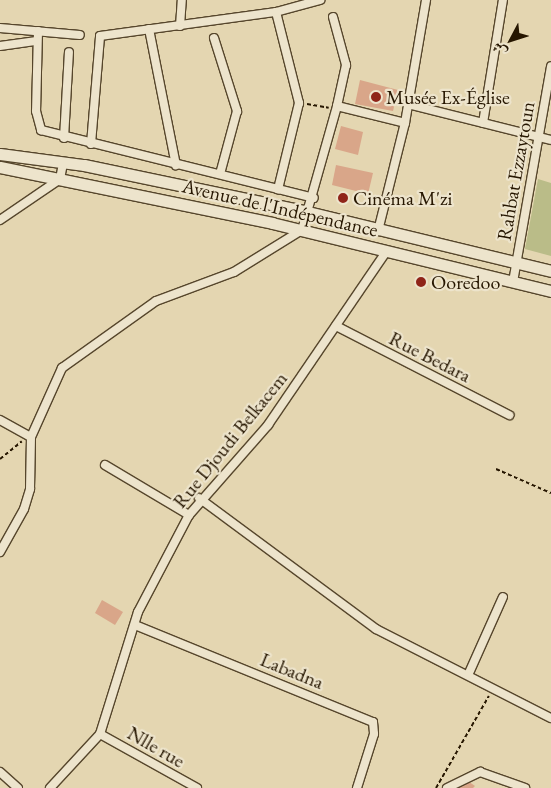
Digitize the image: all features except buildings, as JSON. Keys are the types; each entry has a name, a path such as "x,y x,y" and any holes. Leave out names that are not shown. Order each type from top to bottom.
{"main road":[{"name":"Avenue de l'Indépendance","path":"0,154 63,162 308,212 551,271"},
{"name":"Avenue de l'Indépendance","path":"0,167 302,230 551,291"}],"street":[{"path":"180,26 182,0"},
{"path":"92,144 100,36 276,12 316,0"},
{"path":"378,230 408,104 426,0"},
{"path":"483,123 503,0"},
{"path":"276,12 299,103 278,189"},
{"path":"0,552 28,497 31,437 54,378 96,340 156,301 234,272 302,230 314,198 346,65 333,17"},
{"path":"0,28 80,35"},
{"path":"148,29 176,164"},
{"path":"38,31 38,125 64,138 314,198"},
{"path":"214,38 237,111 220,174"},
{"path":"0,46 37,42"},
{"path":"64,138 69,52"},
{"name":"Rahbat Ezzaytoun","path":"513,282 551,66"},
{"path":"408,104 551,140"},
{"path":"336,107 404,123"},
{"path":"0,220 60,178 63,162"},
{"name":"Rue Djoudi Belkacem","path":"50,788 100,734 135,625 199,498 268,425 386,252"},
{"name":"Rue Bedara","path":"336,326 509,415"},
{"path":"0,420 31,437"},
{"path":"105,465 189,515"},
{"path":"199,498 376,629 469,673 551,718"},
{"path":"469,673 503,597"},
{"name":"Labadna","path":"135,625 373,722 374,734 357,788"},
{"name":"Nlle rue","path":"100,734 197,788"},
{"path":"0,772 18,788"},
{"path":"447,788 480,772 525,788"}],"path":[{"path":"299,103 336,107"},
{"path":"0,459 4,452 31,437"},
{"path":"496,470 551,493"},
{"path":"436,788 494,687"}],"green space":[{"path":"538,179 551,183 551,256 525,249"}],"place":[{"name":"Musée Ex-Église","path":"376,97"},
{"name":"Cinéma M'zi","path":"343,198"},
{"name":"Ooredoo","path":"421,282"}]}
